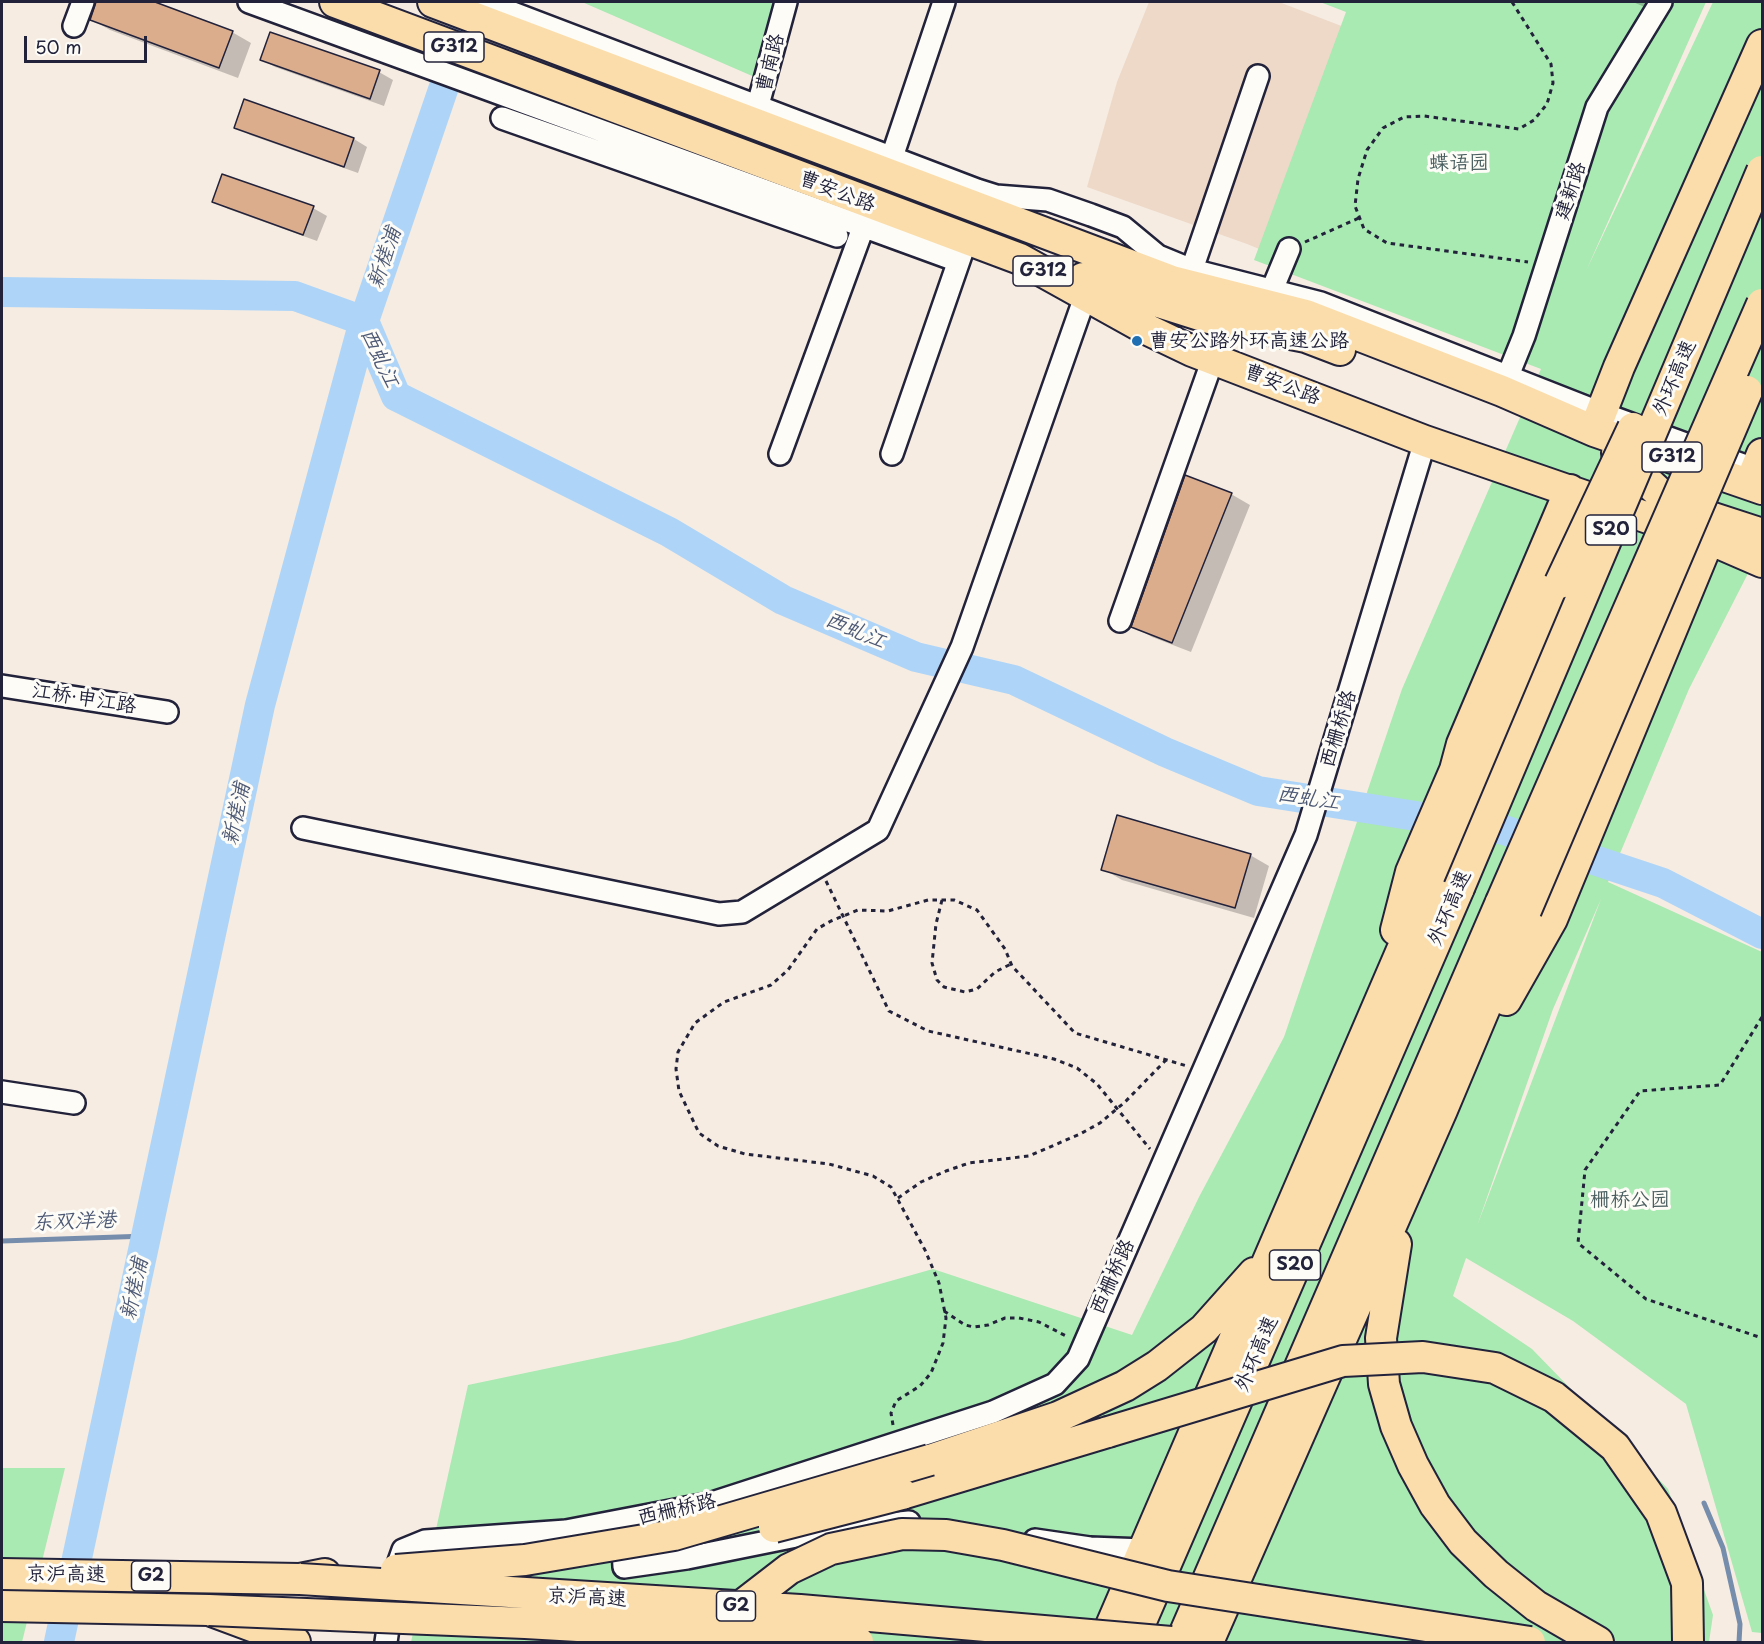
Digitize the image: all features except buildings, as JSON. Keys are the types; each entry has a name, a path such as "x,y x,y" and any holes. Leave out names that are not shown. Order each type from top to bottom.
{"highway":[{"name":"G312","path":"335,2 395,40"},
{"name":"G312","path":"433,2 523,26"},
{"name":"曹安公路","path":"523,26 1190,277 1269,297 1306,315 1505,383 1602,431"},
{"name":"曹安公路","path":"395,40 549,96 729,175 867,216 962,251 1020,259 1144,328 1214,359 1425,441 1709,539 1762,562"},
{"path":"1602,431 1762,45"},
{"path":"1104,1642 1560,583 1666,359 1762,171"},
{"path":"1020,259 1209,318 1306,337 1602,431 1667,470 1722,485 1759,474"},
{"name":"S20","path":"1181,1642 1526,911 1762,304"},
{"path":"1208,1642 1442,1110 1762,354"},
{"path":"1526,911 1595,820 1709,539 1672,505 1602,431"},
{"path":"1434,880 1462,744 1570,490 1610,487 1762,534"},
{"name":"外环高速","path":"1132,1642 1434,880"},
{"path":"1404,1198 1381,1338 1384,1384 1396,1426 1435,1505 1463,1542 1496,1574 1536,1606 1598,1642"},
{"path":"396,1570 525,1560 674,1535 930,1460 1058,1417 1125,1386 1182,1347 1224,1308 1249,1279 1280,1236"},
{"path":"300,1579 338,1572 525,1565 600,1558 753,1532 925,1487 1343,1361 1423,1357 1495,1368 1554,1397 1615,1447 1661,1513 1687,1583 1688,1642"},
{"path":"707,1642 732,1613 789,1569 831,1549 902,1534 946,1535 1003,1545 1168,1586 1530,1642"},
{"name":"京沪高速","path":"2,1574 300,1579 800,1610 1171,1642"},
{"name":"京沪高速","path":"2,1606 209,1610 501,1622 858,1642"},
{"path":"209,1610 295,1642"}],"street":[{"path":"74,26 83,2"},
{"path":"249,2 395,40"},
{"path":"484,2 523,26"},
{"name":"曹南路","path":"756,114 786,2"},
{"path":"890,166 944,2"},
{"name":"建新路","path":"1505,383 1546,266 1597,107 1661,2"},
{"path":"1190,277 1258,76"},
{"path":"534,136 549,96"},
{"path":"502,118 534,136 729,175 837,236"},
{"path":"780,454 867,216"},
{"path":"1269,297 1289,249"},
{"path":"892,454 962,251"},
{"path":"303,828 718,914 742,912 878,830 962,648 1086,294"},
{"path":"1120,621 1214,359"},
{"name":"西栅桥路","path":"386,1642 397,1567 403,1550 425,1542 566,1531 712,1503 993,1412 1055,1384 1078,1359 1306,835 1425,441"},
{"name":"江桥·申江路","path":"2,686 167,712"},
{"path":"2,1092 74,1102"},
{"path":"621,1522 624,1567 687,1558 821,1531 879,1523 921,1521 975,1527 1071,1545 1144,1550"}],"path":[{"path":"1512,2 1551,64 1553,83 1547,104 1534,120 1519,129 1424,116 1404,117 1383,128 1367,150 1358,179 1355,206 1364,229 1387,243 1498,256 1546,266"},
{"path":"1289,249 1359,218"},
{"path":"819,866 889,1011 928,1031 1054,1059 1077,1068 1097,1084 1163,1164"},
{"path":"942,900 936,924 932,963 937,980 944,987 965,992 977,989 995,972 1011,964"},
{"path":"896,1444 891,1413 896,1401 920,1386 931,1373 944,1343 944,1311 939,1283 891,1187 873,1176 829,1164 746,1154 718,1146 699,1132 679,1090 678,1052 695,1023 724,1002 771,985 788,970 817,929 843,916 858,910 888,911 907,904 954,900 977,910 1005,949 1011,964 1075,1033 1203,1071"},
{"path":"1762,1017 1720,1085 1640,1090 1585,1170 1578,1243 1646,1299 1762,1338"},
{"path":"898,1198 921,1182 946,1171 969,1163 1029,1156 1100,1123 1166,1060"},
{"path":"944,1311 965,1325 974,1327 988,1325 1005,1318 1039,1322 1057,1330 1083,1347"}],"shaded area":[{"path":"1149,2 1279,2 1586,120 1509,351 1247,244 1087,187 1117,82"}],"green space":[{"path":"582,2 785,2 766,82"},
{"path":"1320,2 1706,2 1586,271 1713,2 1762,2 1762,546 1689,689 1608,882 1762,952 1762,1633 1752,1632 1686,1404 1573,1321 1466,1258 1453,1296 1532,1349 1668,1489 1713,1615 1709,1642 411,1642 468,1385 678,1341 933,1269 1132,1335 1199,1197 1284,1037 1402,689 1541,369 1254,260 1346,12","holes":["1601,899 1477,1226 1553,1009"]},
{"path":"2,1468 65,1468 22,1642 2,1642"}],"waterway":[{"name":"新槎浦","path":"59,1642 260,705 364,321 473,2"},
{"name":"西虬江","path":"2,292 295,296 364,321 396,396 669,532 783,600 916,657 1014,680 1165,752 1258,791 1504,830 1663,883 1762,934"},
{"name":"东双洋港","path":"2,1241 147,1236"},
{"path":"1704,1503 1723,1548 1740,1624 1739,1642"}],"place":[{"name":"曹安公路外环高速公路","path":"1137,341"}],"park label":[{"name":"蝶语园","path":"1459,163"},
{"name":"栅桥公园","path":"1630,1200"}]}
